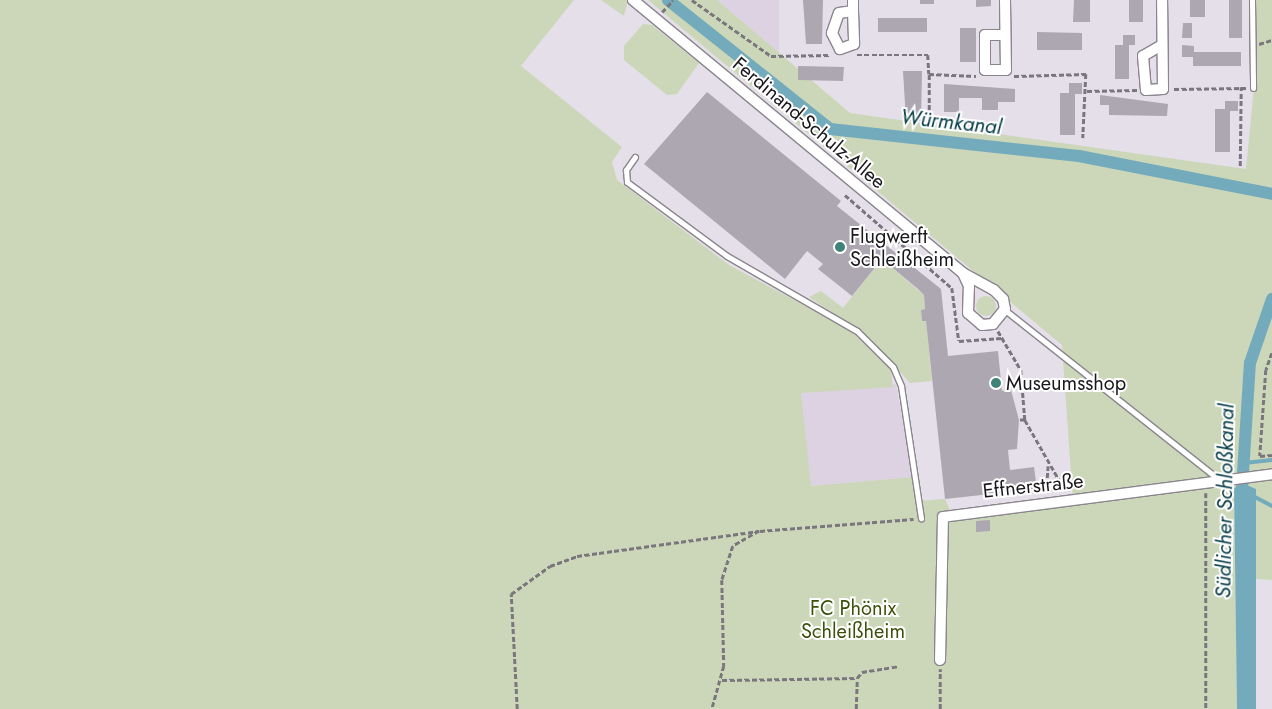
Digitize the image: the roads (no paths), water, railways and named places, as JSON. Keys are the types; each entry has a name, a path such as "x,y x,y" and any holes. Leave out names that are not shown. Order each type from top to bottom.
{"street":[{"name":"Ferdinand-Schulz-Allee","path":"633,0 963,273 994,290 1003,299 1004,309"},
{"path":"853,0 853,11"},
{"path":"1005,0 1005,35"},
{"path":"1162,0 1162,45 1162,89 1146,90 1143,56 1162,45"},
{"path":"963,273 969,286 968,313 982,325 992,324 1004,309"},
{"name":"Effnerstraße","path":"940,660 943,516 1206,480 1272,474"}],"lane":[{"path":"1252,0 1253,88"},
{"path":"635,157 626,170 627,182 727,256 857,331 893,367 901,386 921,518"},
{"path":"1004,309 1218,479"}],"water":[{"path":"1244,484 1256,489 1256,709 1237,709 1234,488"}],"waterway":[{"name":"Würmkanal","path":"668,0 830,129 1079,156 1272,194"},
{"name":"Südlicher Schloßkanal","path":"1242,489 1250,363 1272,299"},
{"path":"1244,463 1272,460"},
{"path":"1253,496 1272,506"}],"place":[{"name":"Flugwerft Schleißheim","path":"840,247"},
{"name":"Museumsshop","path":"996,383"}],"park label":[{"name":"FC Phönix Schleißheim","path":"853,620"}]}
